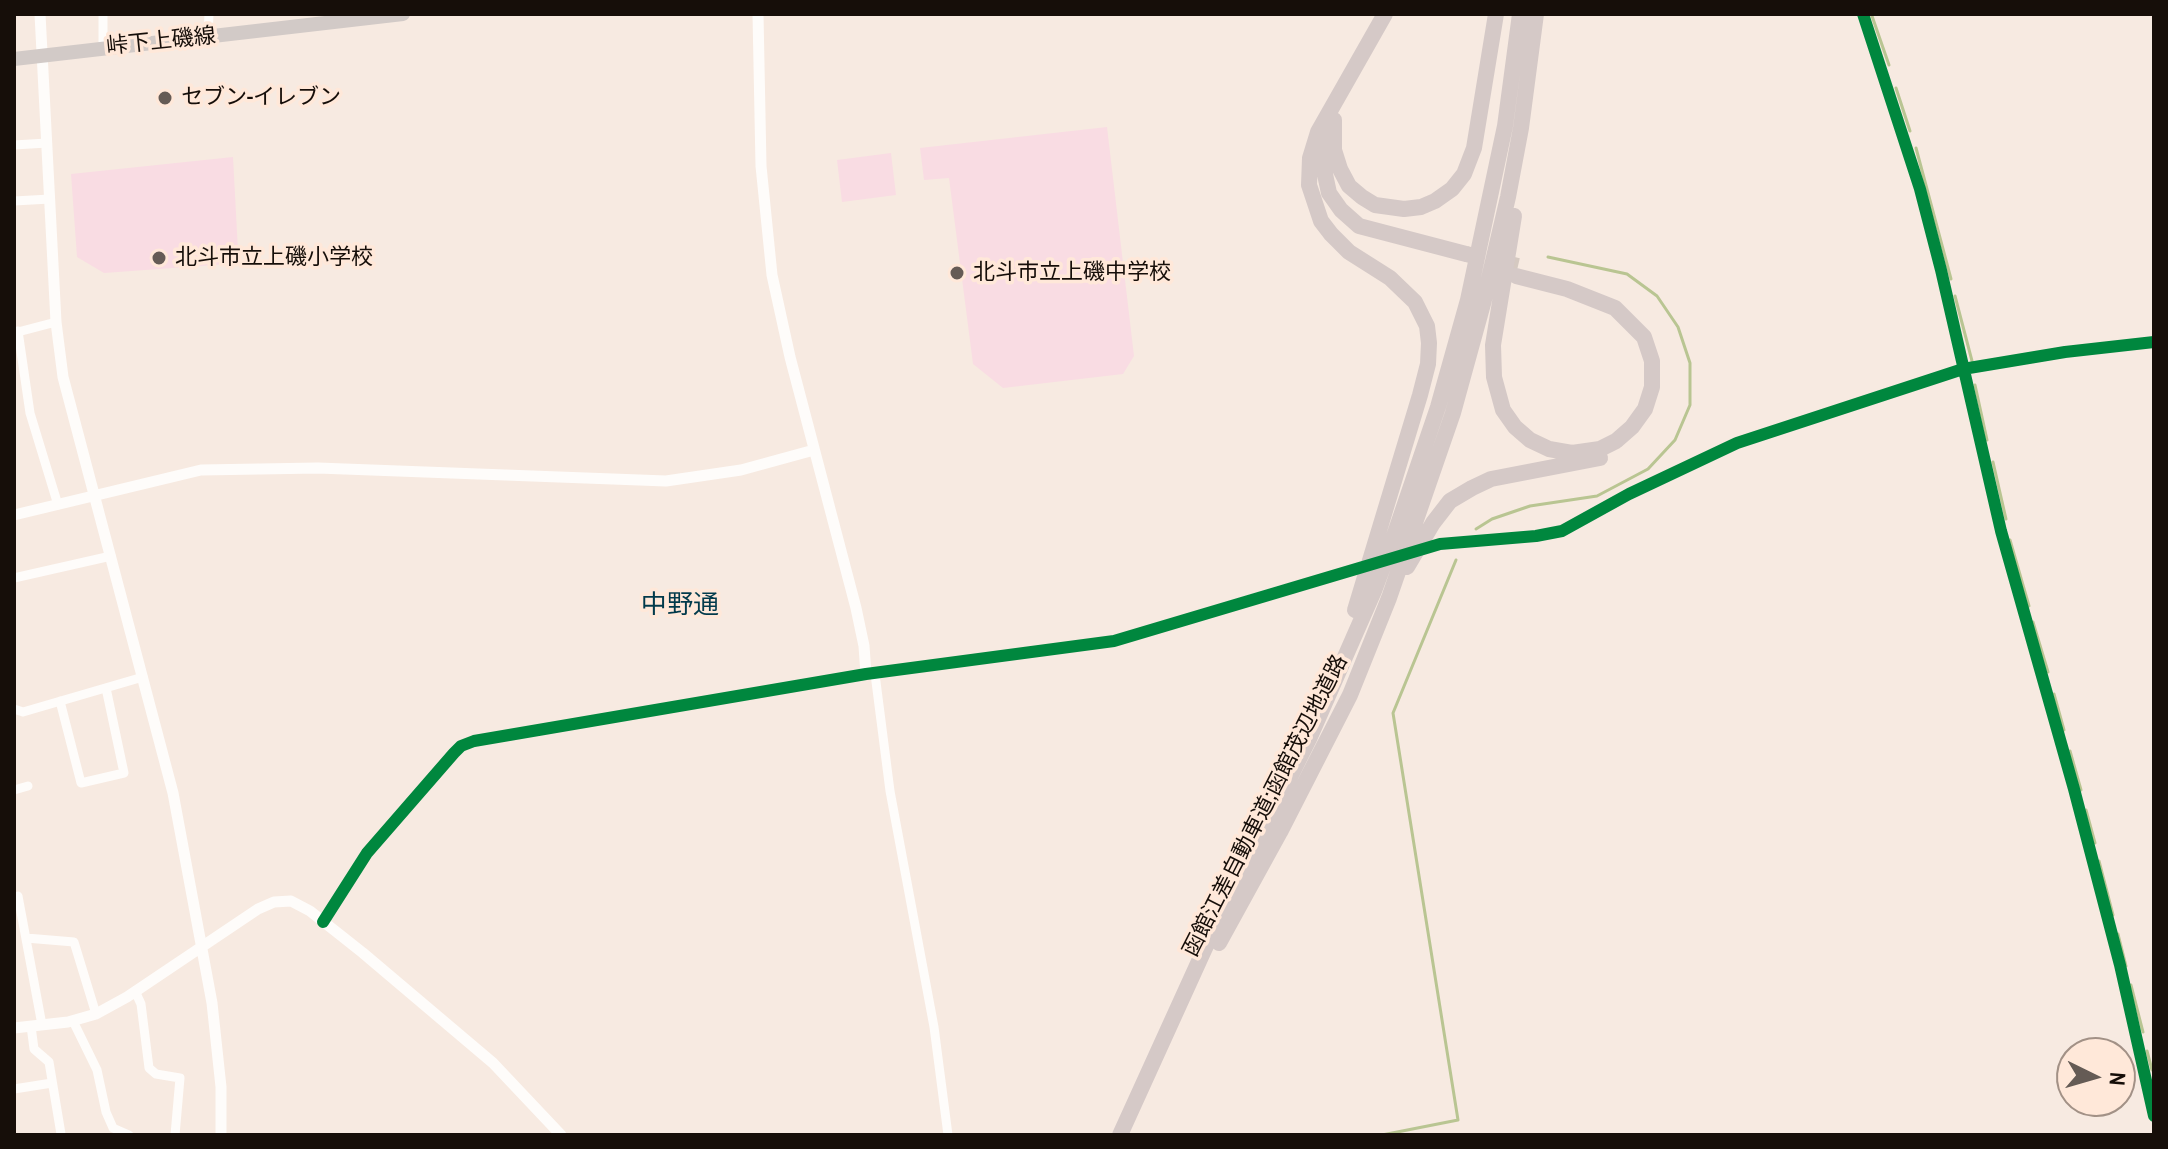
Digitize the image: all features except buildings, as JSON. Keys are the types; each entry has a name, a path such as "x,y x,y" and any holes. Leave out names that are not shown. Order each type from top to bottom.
{"highway":[{"path":"1309,739 1363,586 1428,364 1427,326 1415,302 1390,278 1349,252 1321,221 1309,185 1310,158 1318,132 1385,14"},
{"path":"1310,158 1317,190 1327,209 1348,232 1373,243 1464,260 1359,226 1341,210 1329,193 1323,165 1325,142 1334,120 1395,14"},
{"path":"1334,120 1334,150 1340,169 1349,186 1362,197 1375,205 1404,209 1435,201 1452,189 1464,174 1474,148 1496,14"},
{"name":"函館江差自動車道;函館茂辺地道路","path":"1120,1135 1205,948 1309,739 1374,591 1438,407 1468,300 1493,194 1520,14"},
{"name":"函館江差自動車道;函館茂辺地道路","path":"1159,1053 1280,832 1350,695 1389,598 1453,413 1483,304 1508,197 1536,14"},
{"path":"1389,598 1433,523 1450,501 1491,479 1604,457 1625,446 1643,430 1656,410 1662,388 1662,359 1655,338 1643,319 1628,306 1604,292 1517,271 1605,303 1623,315 1644,337 1652,361 1652,387 1645,409 1632,427 1616,441 1600,449 1572,453 1549,449 1530,440 1515,427 1503,410 1497,392 1493,345 1516,204 1532,48"}],"main road":[{"name":"峠下上磯線","path":"14,59 208,37 331,18 403,14"}],"street":[{"path":"40,14 56,322 69,402 173,793 219,1054 221,1135"},
{"path":"103,14 103,47"},
{"path":"208,37 209,14"},
{"path":"758,14 761,166 772,275 871,674 934,1027 948,1135"},
{"path":"1863,14 1920,189 2001,531 2063,748 2120,965 2154,1116"},
{"path":"14,145 47,143"},
{"path":"14,201 50,199"},
{"path":"56,322 16,332 30,413 58,505"},
{"path":"1440,544 1562,531 1651,483 1737,443 1963,369 2065,352 2154,342"},
{"path":"14,515 201,470 318,468 666,481 741,470 814,450"},
{"path":"14,578 111,556"},
{"path":"323,922 367,853 461,746 474,741 871,674 1114,641 1356,570"},
{"path":"14,709 23,712 143,677"},
{"path":"60,701 81,783 124,773 106,688"},
{"path":"14,790 28,786"},
{"path":"14,897 18,896 26,938 37,1026 34,1049 49,1062 61,1134"},
{"path":"14,1028 73,1021 96,1014 258,909 283,900 298,903 323,922 493,1063 561,1135"},
{"path":"26,938 74,942 96,1014"},
{"path":"135,991 141,1004 149,1068 156,1074 180,1078 175,1135"},
{"path":"73,1021 97,1070 106,1112 113,1128 129,1135"},
{"path":"14,1089 52,1083"}],"shaded area":[{"path":"1107,127 1134,356 1123,374 1003,388 973,364 949,178 924,180 920,148"},
{"path":"891,153 896,195 842,202 837,160"},
{"path":"233,157 238,251 228,264 104,273 77,257 71,174"}],"waterway":[{"path":"1872,16 1889,65"},
{"path":"1896,88 1910,131"},
{"path":"1916,148 1951,279"},
{"path":"1476,529 1492,519 1530,506 1597,496 1648,469 1675,440 1690,405 1690,363 1678,327 1657,296 1627,274 1548,257"},
{"path":"1955,296 1972,361"},
{"path":"1975,385 1987,440"},
{"path":"1993,462 2006,519"},
{"path":"2010,540 2029,606"},
{"path":"1382,1135 1458,1120 1393,713 1456,560"},
{"path":"2033,622 2048,672"},
{"path":"2054,694 2064,730"},
{"path":"2070,751 2081,790"},
{"path":"2086,810 2095,843"},
{"path":"2099,861 2113,915"},
{"path":"2118,934 2126,966"},
{"path":"2131,985 2143,1032"},
{"path":"2147,1051 2152,1070"}],"tunnel":[{"path":"1466,254 1518,266"}],"cycle path":[{"path":"1863,14 1920,189 2001,531 2074,789 2120,965 2154,1116"},
{"path":"323,922 367,853 454,753 461,746 474,741 866,674 1114,641 1440,544 1562,531 1629,494 1737,443 1963,369 2065,352 2154,342"}],"place":[{"name":"セブン-イレブン","path":"165,98"},
{"name":"北斗市立上磯小学校","path":"159,258"},
{"name":"北斗市立上磯中学校","path":"957,273"}],"district":[{"name":"中野通","path":"680,606"}]}
